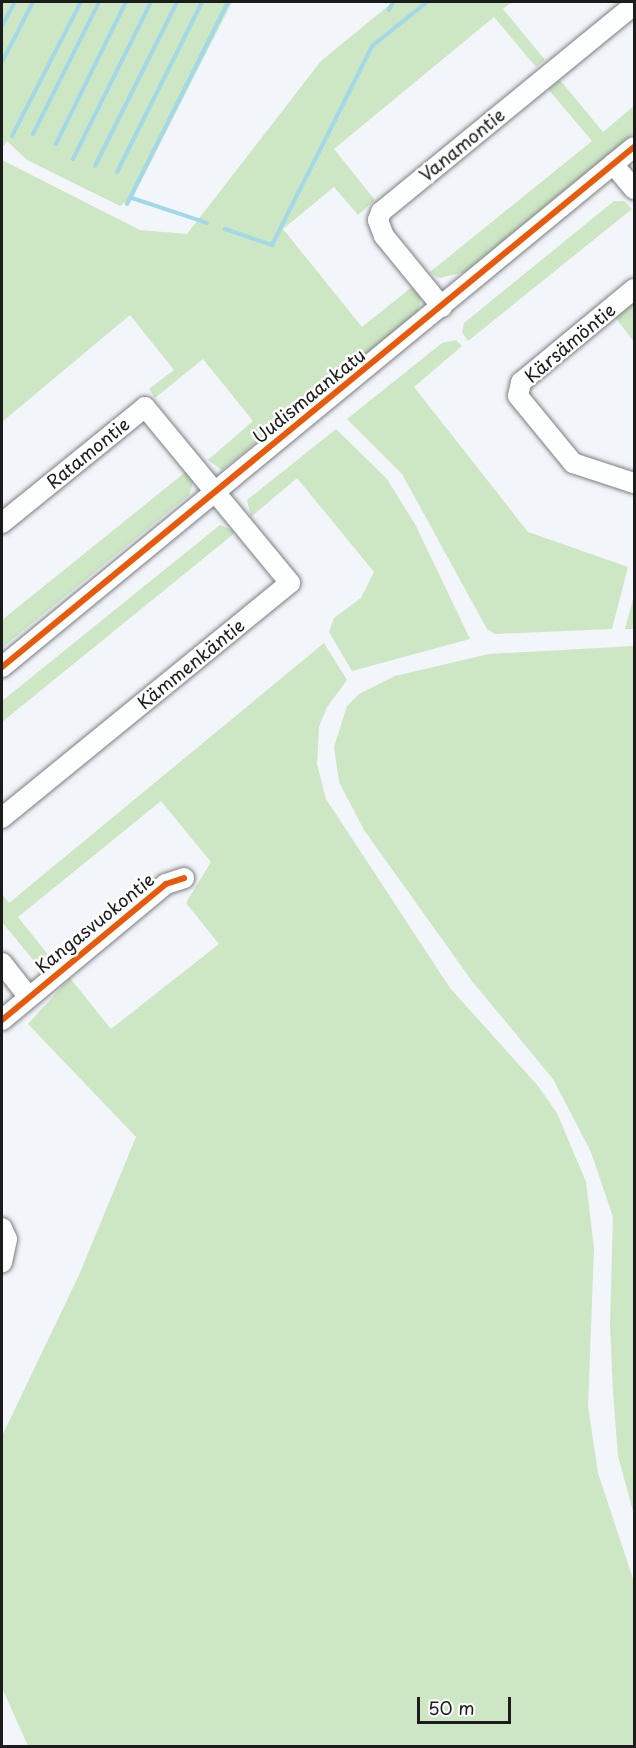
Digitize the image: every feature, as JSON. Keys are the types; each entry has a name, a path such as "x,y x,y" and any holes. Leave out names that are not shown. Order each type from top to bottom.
{"street":[{"name":"Vanamontie","path":"442,307 384,236 378,220 381,212 634,5"},
{"name":"Uudismaankatu","path":"2,667 634,147"},
{"path":"613,164 634,189"},
{"name":"Kärsämöntie","path":"634,289 521,382 518,396 573,463 634,483"},
{"name":"Ratamontie","path":"2,523 145,407 215,493"},
{"name":"Kämmenkäntie","path":"2,818 290,583 215,493"},
{"name":"Kangasvuokontie","path":"2,1020 28,996 166,884 184,878"},
{"path":"2,963 28,996"},
{"path":"2,1228 7,1239 2,1262"}],"green space":[{"path":"2,2 232,2 133,197 120,206 27,160 7,141 2,148"},
{"path":"393,2 512,2 503,9 545,60 536,67 494,17 334,149 375,200 358,215 334,187 283,229 362,327 412,287 421,298 418,312 222,470 208,460 253,421 203,359 155,398 149,389 174,370 130,315 2,422 2,160 140,230 187,234 321,61"},
{"path":"560,80 603,132 634,106 634,133 465,272 439,278 430,272 592,141 548,89"},
{"path":"614,201 624,201 632,209 468,341 462,332 464,323"},
{"path":"634,301 634,342 615,317"},
{"path":"456,340 462,346 414,387 528,532 628,567 612,629 495,634 487,629 402,474 347,419 442,343"},
{"path":"336,429 387,479 416,526 470,639 352,671 329,632 334,618 361,598 374,572 297,478 251,517 247,500"},
{"path":"188,470 194,479 189,495 2,648 2,620"},
{"path":"220,525 236,532 2,722 2,701"},
{"path":"634,595 634,629 625,629"},
{"path":"324,643 347,680 327,707 319,727 317,764 326,799 450,988 538,1086 557,1113 586,1182 594,1248 588,1406 598,1473 634,1582 634,1746 28,1746 2,1688 2,1436 79,1275 136,1137 28,1024 70,978 111,1029 219,944 186,903 211,862 161,801 18,917 54,962 43,972 2,922 2,894 9,903"},
{"path":"634,646 634,1515 618,1456 613,1392 610,1324 613,1217 591,1152 553,1079 472,981 364,830 339,782 334,747 347,706 359,694 395,676 489,654"}],"waterway":[{"path":"2,26 15,2"},
{"path":"2,62 33,2"},
{"path":"12,136 81,2"},
{"path":"33,134 99,2"},
{"path":"56,144 126,2"},
{"path":"73,159 151,2"},
{"path":"95,166 177,2"},
{"path":"117,172 202,2"},
{"path":"127,204 228,2"},
{"path":"389,10 393,2"},
{"path":"225,229 272,245 372,46 427,2"},
{"path":"132,198 207,223"}],"cycle path":[{"path":"2,667 634,147"},
{"path":"2,1020 166,884 184,878"}]}
